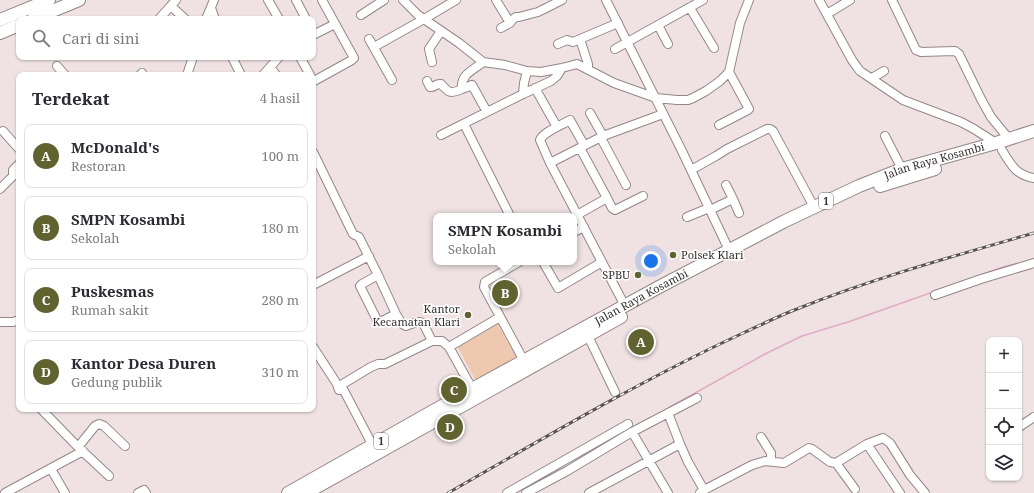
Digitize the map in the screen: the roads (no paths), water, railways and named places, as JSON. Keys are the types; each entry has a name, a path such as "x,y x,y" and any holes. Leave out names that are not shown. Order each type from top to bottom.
{"highway":[{"path":"0,20 49,0"},
{"path":"40,16 79,0"},
{"path":"0,33 16,26"},
{"name":"Jalan Raya Kosambi","path":"314,491 475,393 524,361 630,306 862,193 999,147 1009,139 1034,131"},
{"name":"Jalan Raya Kosambi","path":"288,493 373,446 588,336 630,306 729,250 814,207 859,186 902,169 1034,140"}],"street":[{"path":"268,0 277,16"},
{"path":"296,0 304,16"},
{"path":"316,80 354,58 345,48 335,24 322,0"},
{"path":"360,15 384,0"},
{"path":"403,0 412,10 483,62 527,71 541,72 577,64 614,83 656,98 677,100 688,100 706,92 729,72 740,23 749,0"},
{"path":"374,47 456,0"},
{"path":"496,0 510,23"},
{"path":"501,28 510,23 516,17 538,12 562,0"},
{"path":"606,0 656,98 729,250"},
{"path":"615,49 703,0"},
{"path":"819,0 854,64 860,71 903,100 961,122 980,132 999,147 1016,170 1021,174 1034,178"},
{"path":"827,14 850,0"},
{"path":"892,0 916,50 921,52 955,51 959,54 991,117 1009,139"},
{"path":"161,16 173,3 183,16"},
{"path":"207,16 212,4"},
{"path":"212,4 214,16"},
{"path":"690,8 714,48"},
{"path":"316,32 335,24"},
{"path":"558,44 567,40 573,42 618,24"},
{"path":"658,25 668,44"},
{"path":"432,62 429,49 441,31"},
{"path":"369,39 392,80"},
{"path":"580,39 588,64 588,69"},
{"path":"189,72 192,60"},
{"path":"234,60 240,72"},
{"path":"265,72 276,60"},
{"path":"302,60 308,72"},
{"path":"462,89 462,82 466,75 483,62"},
{"path":"57,66 62,72"},
{"path":"270,66 274,72"},
{"path":"441,135 554,79 562,68"},
{"path":"527,71 533,89 558,127"},
{"path":"523,94 527,71"},
{"path":"872,78 884,71"},
{"path":"719,125 748,110 729,72"},
{"path":"427,81 430,88 441,84 444,89 450,92 472,86 487,112"},
{"path":"590,113 626,185"},
{"path":"550,163 602,137 663,114"},
{"path":"576,213 540,140 544,135 571,121 612,208 615,210 642,196"},
{"path":"464,124 508,213"},
{"path":"691,170 727,149 767,129 770,129 773,131 814,207"},
{"path":"3,131 16,146"},
{"path":"886,136 902,169"},
{"path":"316,158 353,234 359,237 402,324 405,326 419,321 423,323 432,341"},
{"path":"0,189 13,176 13,170 16,167"},
{"path":"726,185 739,213"},
{"path":"607,198 577,215 602,262 630,306"},
{"path":"687,217 733,199"},
{"path":"577,230 584,227"},
{"path":"316,283 369,256"},
{"path":"545,265 558,288 602,262"},
{"path":"935,294 1034,263"},
{"path":"514,265 485,282 484,288 524,361"},
{"path":"378,275 360,286 378,322 396,314"},
{"path":"449,347 500,317"},
{"path":"0,322 16,321"},
{"path":"588,336 615,392"},
{"path":"373,446 341,385 371,367 378,364 385,364 432,341 442,341 449,347 475,393"},
{"path":"316,352 337,384 339,390"},
{"path":"507,493 525,489 606,442 632,432 697,398"},
{"path":"44,412 109,476"},
{"path":"668,413 680,444 702,492 752,465 765,461 784,463 811,448 830,462 836,463 867,444 883,438 888,441 910,475 925,493"},
{"path":"1022,425 1034,417"},
{"path":"5,493 51,469 80,449 95,426 99,424 104,426 125,446"},
{"path":"606,442 628,424"},
{"path":"632,432 668,493"},
{"path":"761,437 772,455 771,461"},
{"path":"589,493 680,444"},
{"path":"867,444 900,493"},
{"path":"836,463 855,489"},
{"path":"51,469 65,493"},
{"path":"138,493 144,490 146,493"}],"waterway":[{"path":"967,280 1003,267 1020,263"},
{"path":"670,407 765,354 802,336 848,322 933,292"},
{"path":"563,465 599,447"}],"railway":[{"path":"448,493 629,390 703,352 776,318 855,287 885,277 1034,233"}],"place":[{"name":"Polsek Klari","path":"673,255"},
{"name":"SPBU","path":"638,275"},
{"name":"SMPN Kosambi","path":"505,293"},
{"name":"Kantor Kecamatan Klari","path":"468,315"},
{"name":"McDonald's","path":"641,342"},
{"name":"Puskesmas","path":"454,390"},
{"name":"Kantor Desa Duren","path":"450,427"}]}
